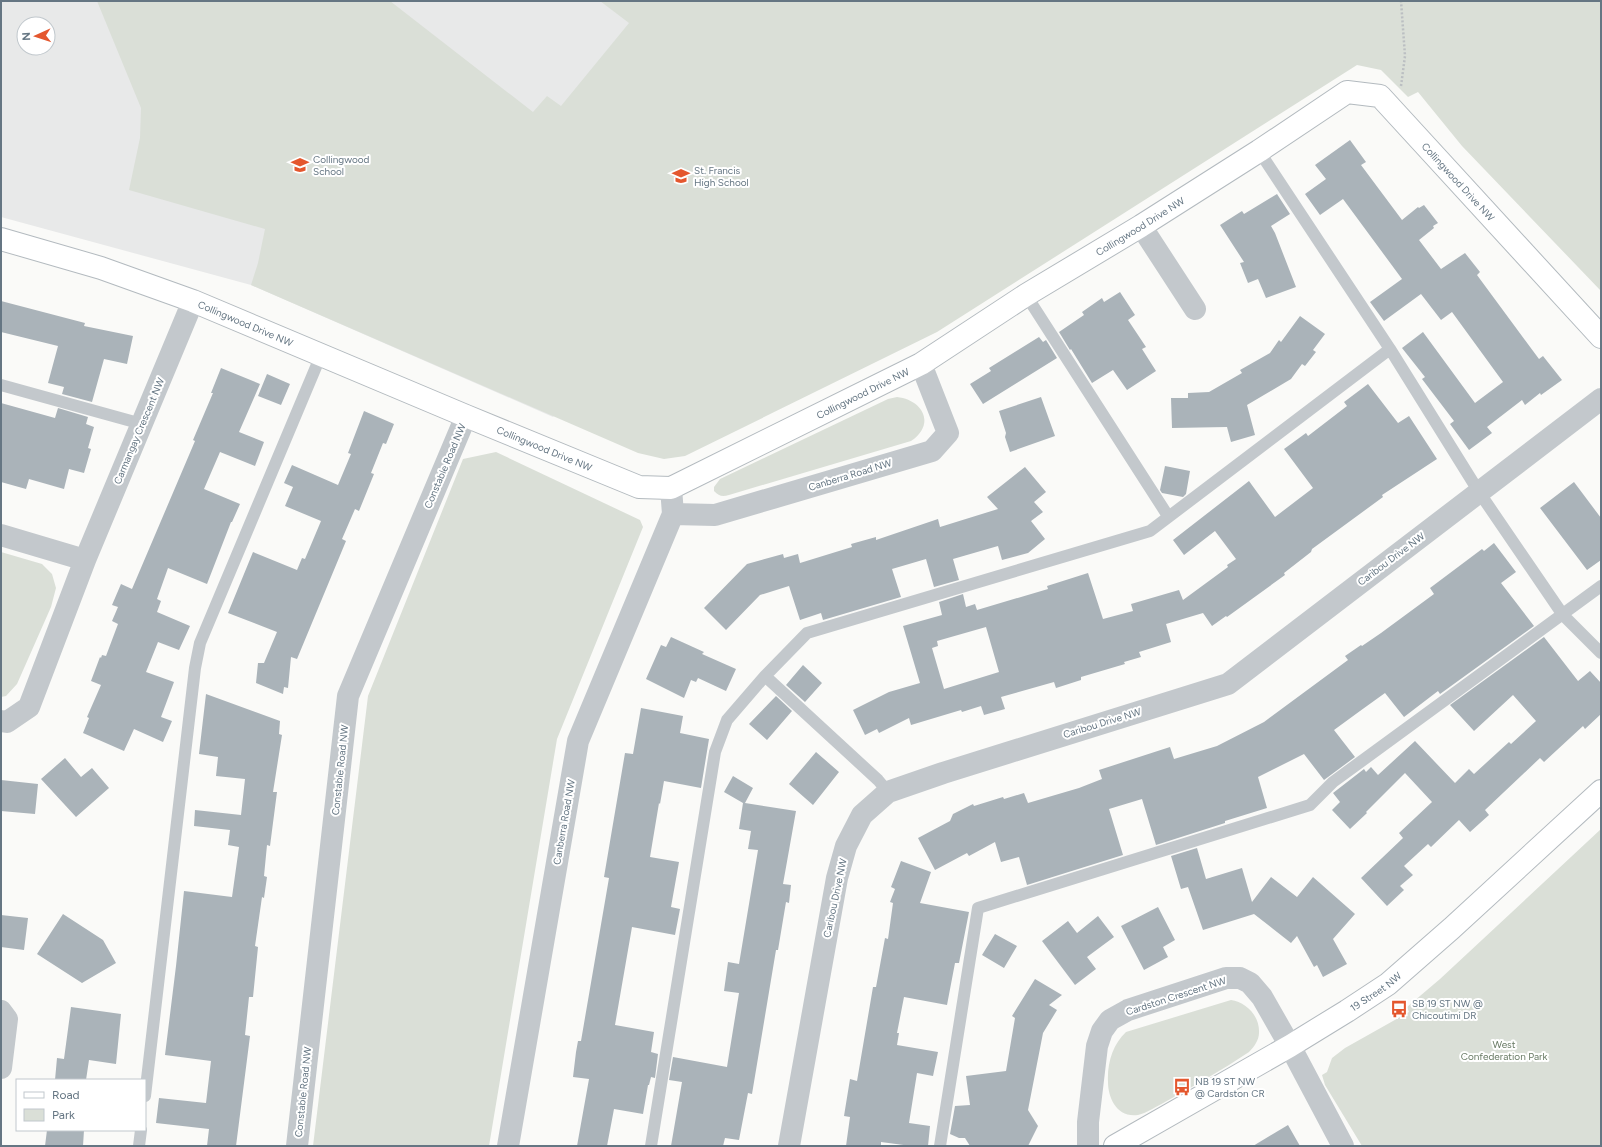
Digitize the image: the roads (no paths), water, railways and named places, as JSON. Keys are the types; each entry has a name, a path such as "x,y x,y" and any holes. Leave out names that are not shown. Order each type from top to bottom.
{"street":[{"name":"Collingwood Drive NW","path":"1,239 101,268 193,301 639,487 671,488 921,364 1026,295 1141,226 1259,151 1347,92 1380,96 1601,337"},
{"path":"1141,226 1196,309"},
{"name":"Carmangay Crescent NW","path":"1,721 7,722 29,707 85,560 193,301"},
{"name":"Canberra Road NW","path":"673,514 715,516 932,451 948,433 921,364"},
{"name":"Caribou Drive NW","path":"789,1146 837,878 846,846 862,815 888,792 950,771 1228,684 1601,399"},
{"name":"Constable Road NW","path":"297,1146 348,696 466,416"},
{"name":"Canberra Road NW","path":"508,1146 578,741 673,514 671,488"},
{"path":"1,535 85,560"},
{"name":"19 Street NW","path":"1115,1146 1290,1046 1388,984 1452,928 1601,791"},
{"name":"Cardston Crescent NW","path":"1088,1146 1088,1122 1097,1046 1102,1031 1110,1020 1128,1010 1226,978 1240,978 1250,983 1262,997 1343,1146"},
{"path":"1,1011 7,1019 1,1068"}],"lane":[{"path":"1259,151 1390,350 1479,492 1563,615 1601,653"},
{"path":"1026,295 1168,516"},
{"path":"651,1146 715,752 727,720 765,676 807,633 1150,531 1390,350"},
{"path":"146,1087 195,668 200,643 321,355"},
{"path":"1,385 142,424"},
{"path":"940,1146 978,908 1310,805 1333,782 1601,586"},
{"path":"765,676 878,780 888,792"},
{"path":"139,1146 141,1131"}],"place":[{"name":"Collingwood School","path":"300,165"},
{"name":"St. Francis High School","path":"681,176"},
{"name":"SB 19 ST NW @ Chicoutimi DR","path":"1399,1009"},
{"name":"NB 19 ST NW @ Cardston CR","path":"1182,1087"}],"park label":[{"name":"West Confederation Park","path":"1504,1050"}]}
